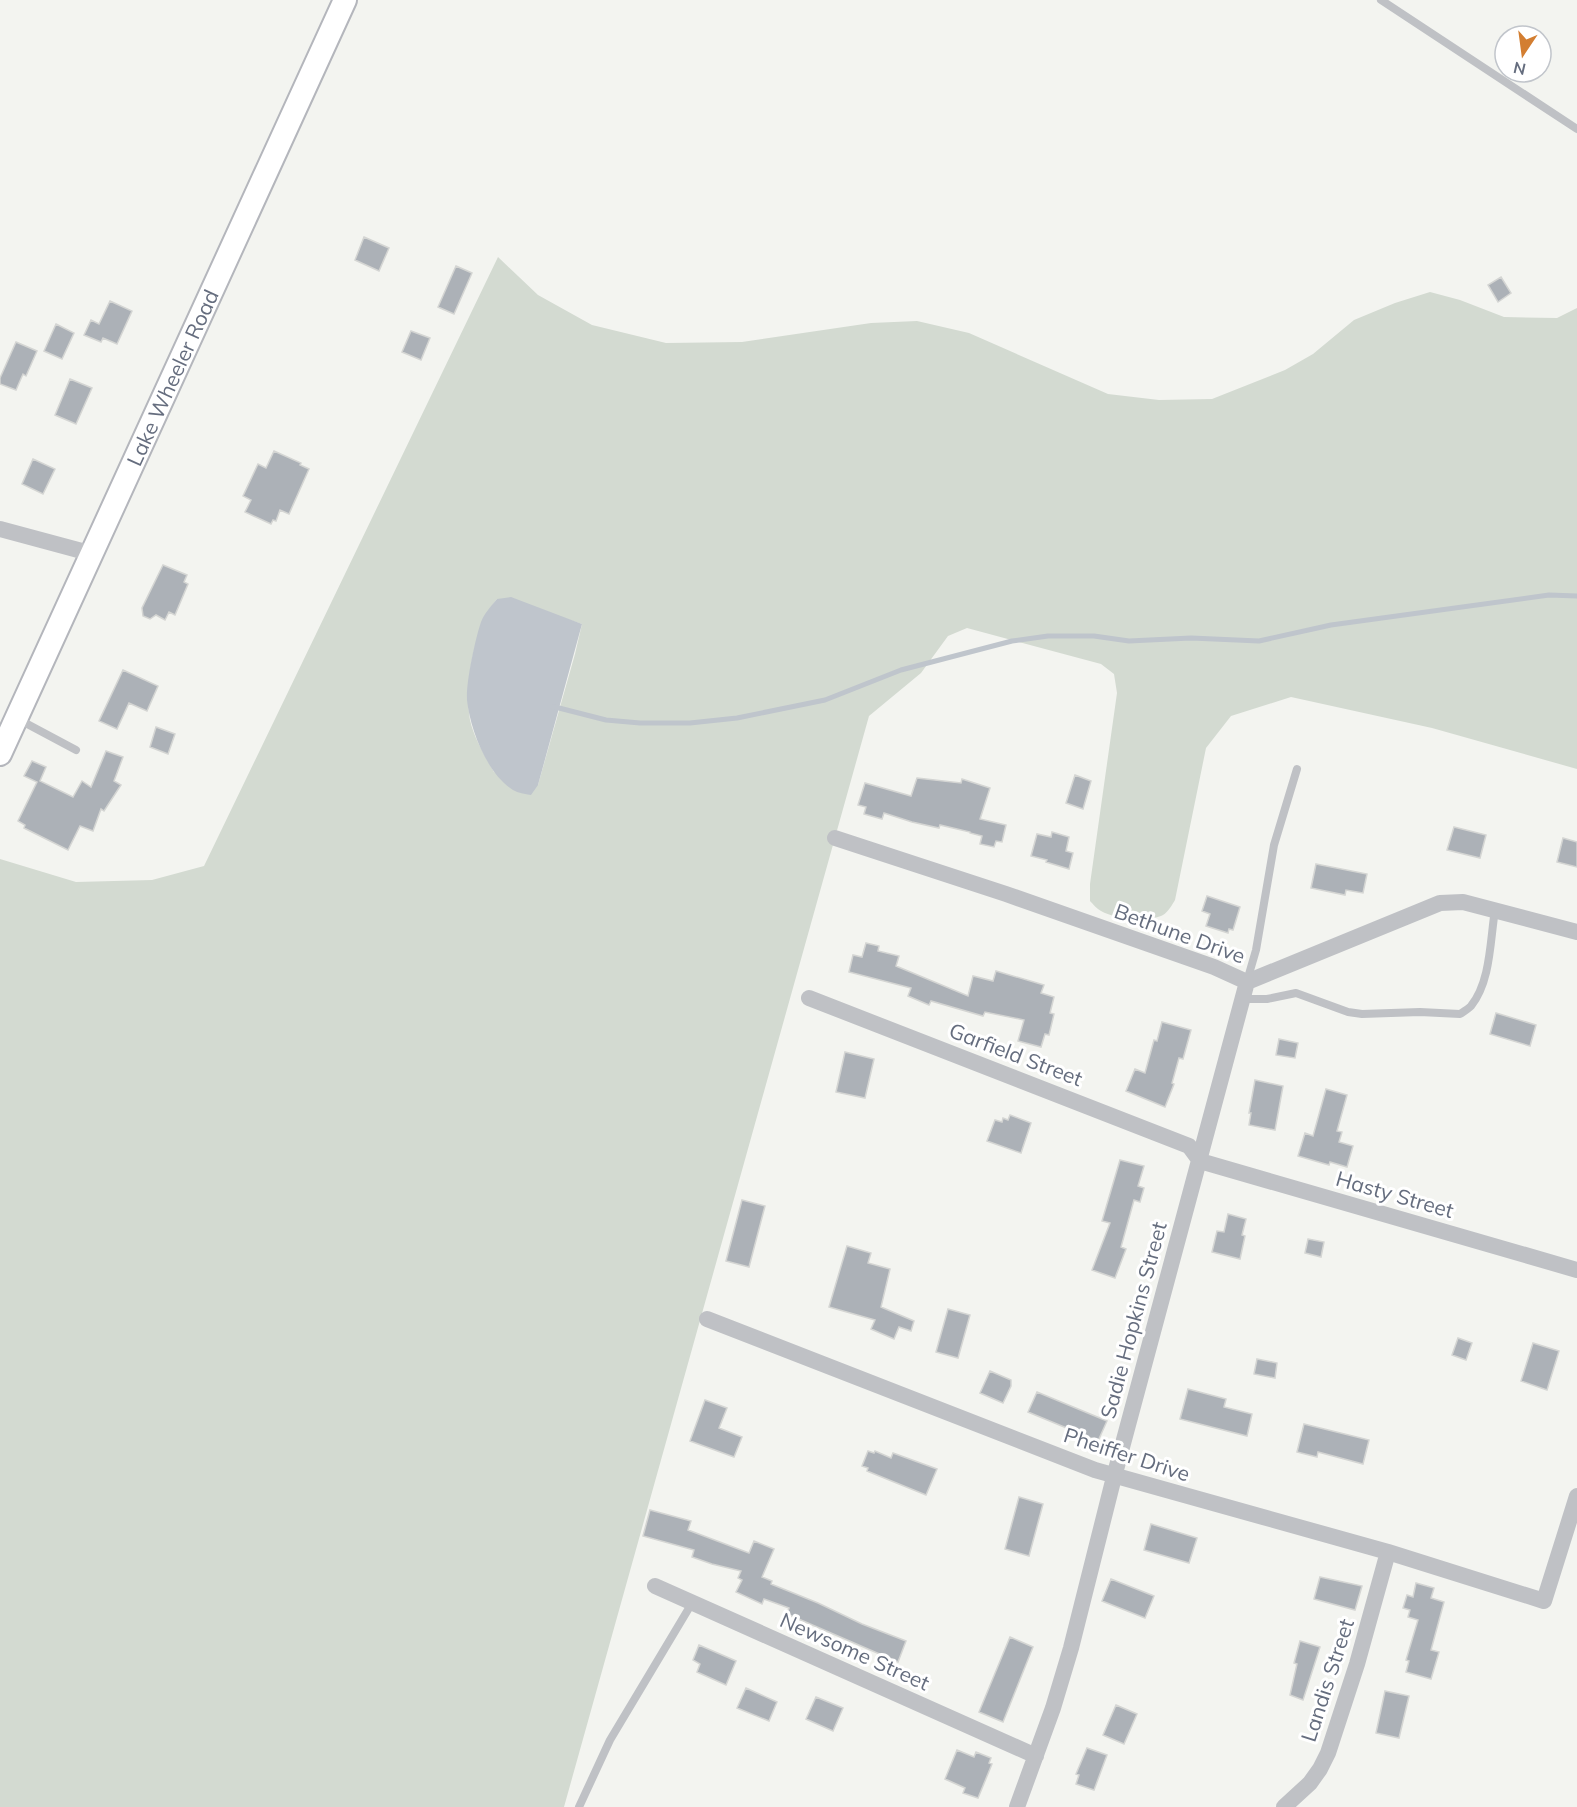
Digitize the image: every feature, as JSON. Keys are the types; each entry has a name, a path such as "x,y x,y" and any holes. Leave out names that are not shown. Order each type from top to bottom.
{"street":[{"name":"Lake Wheeler Road","path":"0,754 345,0"},
{"path":"0,529 93,554"},
{"name":"Bethune Drive","path":"835,838 1018,898 1214,967 1247,982 1440,903 1462,902 1577,932"},
{"name":"Sadie Hopkins Street","path":"1017,1807 1053,1708 1071,1648 1114,1477 1247,982"},
{"name":"Garfield Street","path":"808,998 1189,1146 1200,1161"},
{"name":"Hasty Street","path":"1200,1161 1577,1270"},
{"name":"Pheiffer Drive","path":"708,1318 1114,1477 1388,1552 1544,1601 1577,1497"},
{"name":"Landis Street","path":"1284,1807 1310,1783 1328,1753 1357,1664 1388,1552"},
{"name":"Newsome Street","path":"655,1586 1036,1756"}],"lane":[{"path":"1381,0 1577,129"},
{"path":"16,718 76,750"},
{"path":"1247,982 1256,951 1274,846 1297,769"},
{"path":"1243,999 1267,999 1296,993 1348,1012 1362,1014 1420,1012 1460,1014 1470,1006 1480,988 1486,969 1495,910"},
{"path":"579,1807 610,1740 692,1603"}],"shaded area":[{"path":"498,257 538,295 592,325 666,343 742,342 871,323 917,321 969,333 1108,394 1159,400 1212,399 1285,370 1313,354 1354,320 1430,292 1460,300 1504,317 1557,318 1577,308 1577,769 1432,728 1291,697 1231,716 1206,748 1175,900 1163,915 1132,919 1107,914 1090,901 1090,884 1117,693 1114,674 1101,664 967,628 948,636 921,673 869,716 564,1807 0,1807 0,859 76,882 152,880 204,866","holes":["497,599 582,624 538,785 494,772 472,727 468,690 477,640 482,625"]},
{"path":"511,597 582,624 538,785 531,795 513,790 495,773 476,737 467,700 471,661 481,622 497,599"}],"building":[{"path":"364,237 389,248 379,271 355,260"},
{"path":"456,266 472,273 454,314 438,307"},
{"path":"1501,277 1511,293 1498,302 1488,285"},
{"path":"110,301 132,311 117,344 103,338 101,342 84,335 91,320 99,324"},
{"path":"56,324 74,333 62,359 44,351"},
{"path":"411,331 430,338 421,360 402,352"},
{"path":"16,342 37,351 26,376 23,374 16,390 0,384 0,378"},
{"path":"70,379 92,388 76,424 55,415"},
{"path":"274,451 309,469 289,514 280,510 276,521 273,520 271,524 245,512 251,500 243,496 258,464 266,468"},
{"path":"33,459 55,469 43,494 22,484"},
{"path":"163,565 187,575 184,582 188,584 175,615 169,612 165,620 156,615 150,619 143,616 142,608"},
{"path":"123,670 158,686 147,711 129,703 117,729 99,721"},
{"path":"156,727 175,734 168,754 150,747"},
{"path":"106,751 123,757 114,781 121,785 104,811 101,809 93,831 80,826 68,850 24,828 25,825 18,821 37,782 24,776 32,761 46,767 40,781 73,797 82,781 91,787"},
{"path":"1075,775 1091,781 1083,809 1066,803"},
{"path":"917,778 961,783 962,779 990,788 980,819 1006,825 1002,842 996,841 994,847 980,844 982,836 970,832 940,825 939,828 884,813 882,819 864,814 866,807 858,805 865,783 911,796"},
{"path":"1454,827 1486,835 1480,858 1447,850"},
{"path":"1052,832 1069,837 1066,851 1073,853 1069,869 1031,856 1037,834 1051,837"},
{"path":"1563,838 1577,842 1577,867 1557,862"},
{"path":"1316,864 1367,874 1363,893 1346,890 1345,895 1311,888"},
{"path":"1207,896 1240,907 1233,930 1229,929 1228,933 1206,926 1210,914 1202,911"},
{"path":"866,943 879,946 878,951 899,956 896,966 968,996 973,976 993,981 996,971 1044,985 1041,993 1054,997 1050,1013 1054,1014 1049,1035 1045,1034 1041,1047 1018,1041 1024,1020 985,1012 983,1016 931,1001 929,1005 908,996 911,988 849,972 853,955 862,957"},
{"path":"1496,1013 1536,1025 1530,1046 1490,1034"},
{"path":"1162,1022 1191,1030 1183,1059 1179,1058 1172,1083 1174,1084 1165,1107 1126,1091 1135,1069 1145,1073 1154,1040 1157,1041"},
{"path":"1279,1039 1298,1043 1295,1058 1276,1055"},
{"path":"845,1052 874,1059 865,1098 836,1092"},
{"path":"1255,1080 1283,1086 1275,1130 1249,1125"},
{"path":"1326,1089 1347,1095 1337,1131 1342,1132 1339,1142 1353,1146 1347,1167 1330,1162 1329,1165 1298,1156 1305,1133 1313,1136"},
{"path":"1010,1115 1031,1123 1021,1153 987,1141 995,1120 1002,1122 1003,1118 1008,1120"},
{"path":"1120,1160 1144,1166 1138,1186 1144,1188 1140,1202 1134,1200 1121,1247 1126,1249 1115,1278 1092,1270 1110,1223 1102,1221"},
{"path":"742,1200 765,1206 749,1267 726,1261"},
{"path":"1228,1214 1246,1219 1240,1259 1212,1252 1217,1231 1224,1232"},
{"path":"1308,1239 1324,1242 1321,1257 1305,1253"},
{"path":"847,1246 871,1253 868,1263 890,1269 881,1307 914,1321 911,1331 899,1327 894,1339 871,1329 875,1320 829,1307"},
{"path":"948,1309 970,1315 958,1358 936,1352"},
{"path":"1458,1338 1472,1343 1466,1360 1452,1355"},
{"path":"1533,1343 1559,1351 1547,1390 1521,1381"},
{"path":"1257,1359 1277,1363 1275,1378 1254,1374"},
{"path":"990,1371 1011,1380 1011,1386 1003,1403 980,1393"},
{"path":"1188,1389 1226,1399 1224,1407 1252,1414 1247,1436 1180,1419"},
{"path":"1037,1392 1107,1421 1098,1441 1028,1412"},
{"path":"705,1400 727,1408 719,1428 742,1437 734,1457 690,1441"},
{"path":"1304,1424 1369,1440 1363,1464 1318,1452 1317,1457 1297,1452"},
{"path":"868,1451 874,1453 875,1451 891,1458 893,1453 937,1469 926,1495 867,1471 868,1468 862,1466"},
{"path":"1019,1497 1043,1504 1029,1556 1005,1549"},
{"path":"650,1510 691,1521 688,1530 749,1553 754,1541 774,1549 762,1577 772,1581 771,1584 906,1641 898,1662 787,1614 789,1608 764,1599 762,1604 736,1592 742,1580 738,1578 741,1571 692,1557 694,1550 643,1536"},
{"path":"1151,1524 1197,1538 1189,1563 1144,1550"},
{"path":"1320,1577 1362,1586 1355,1610 1314,1599"},
{"path":"1111,1579 1154,1596 1145,1618 1102,1601"},
{"path":"1416,1583 1434,1588 1431,1598 1444,1602 1431,1650 1439,1652 1431,1679 1406,1672 1409,1661 1406,1660 1418,1620 1408,1617 1410,1610 1403,1608 1407,1595 1413,1597"},
{"path":"1010,1637 1033,1647 1003,1722 979,1712"},
{"path":"1300,1641 1320,1647 1303,1700 1290,1695 1297,1664 1294,1663"},
{"path":"699,1645 736,1661 726,1685 697,1672 700,1664 693,1660"},
{"path":"746,1688 777,1702 769,1721 737,1708"},
{"path":"1385,1691 1409,1696 1399,1738 1376,1733"},
{"path":"816,1697 843,1708 833,1731 806,1719"},
{"path":"1116,1705 1137,1714 1124,1744 1103,1735"},
{"path":"1087,1748 1107,1755 1094,1790 1076,1784 1079,1775 1076,1774"},
{"path":"957,1750 974,1757 976,1752 991,1758 989,1763 992,1764 978,1798 963,1793 965,1788 945,1779"}],"waterway":[{"path":"553,707 606,720 640,723 690,723 737,718 825,700 901,670 1012,641 1048,636 1094,636 1129,641 1191,638 1259,641 1331,625 1549,595 1577,596"}]}
